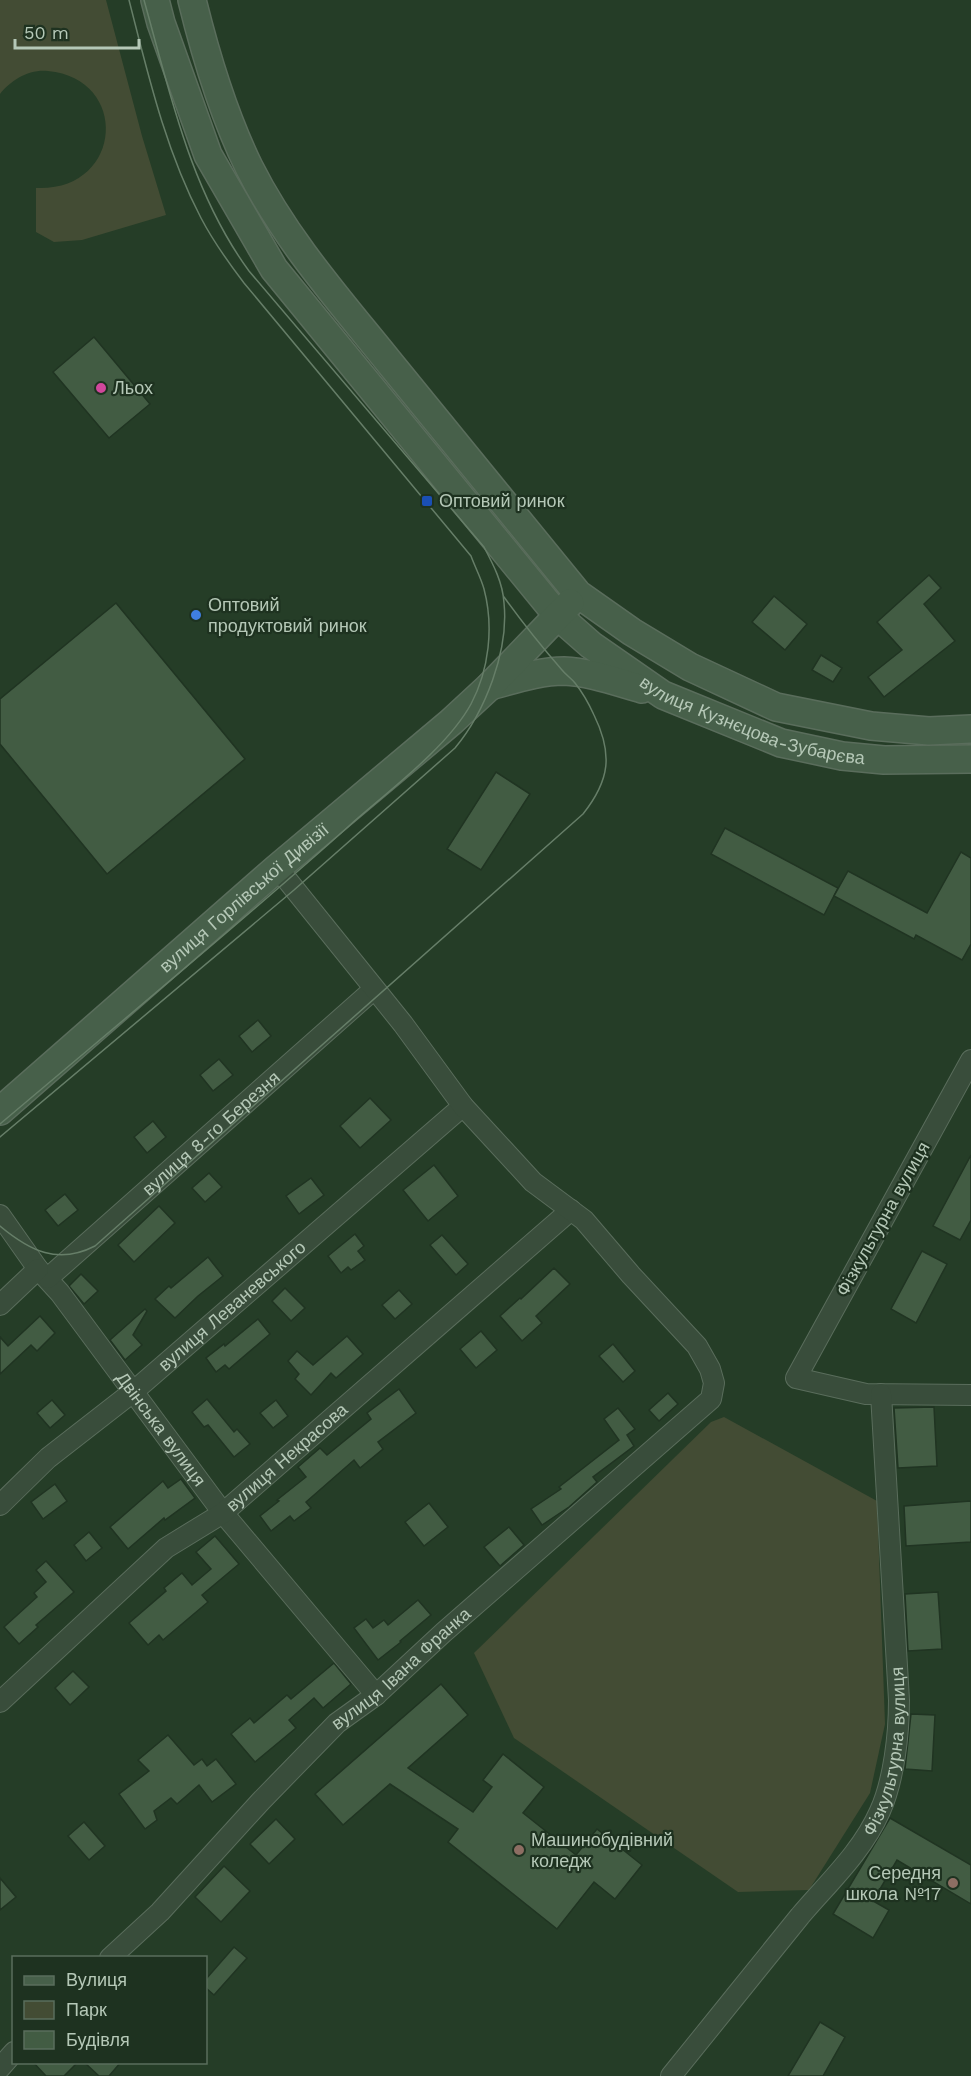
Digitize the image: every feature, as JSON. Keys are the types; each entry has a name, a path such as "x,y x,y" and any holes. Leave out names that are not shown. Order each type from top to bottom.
{"main road":[{"name":"вулиця Кузнєцова-Зубарєва","path":"155,0 161,24 208,155 274,269 558,616 591,645 663,695 781,743 832,754 884,760 971,759"},
{"name":"вулиця Кузнєцова-Зубарєва","path":"192,0 202,43 219,96 249,166 276,214 326,283 578,594 632,632 690,667 734,689 776,706 871,726 929,731 971,729"},
{"name":"вулиця Горлівської Дивізії","path":"6,1098 451,722 490,686 578,594"},
{"path":"490,686 563,671 587,674 663,695"}],"street":[{"path":"276,869 403,1024 463,1106 533,1182 571,1210"},
{"name":"вулиця 8-го Березня","path":"0,1305 43,1274 373,990"},
{"name":"Фізкультурна вулиця","path":"672,2076 862,1843 880,1810 890,1779 899,1719 899,1700 881,1394 866,1394 796,1378 971,1060"},
{"name":"вулиця Леваневського","path":"0,1505 48,1458 134,1391 463,1106"},
{"name":"вулиця Івана Франка","path":"112,1956 160,1912 261,1801 337,1723 376,1695 444,1632 711,1399 714,1383 710,1369 697,1346 584,1220 571,1210"},
{"name":"вулиця Некрасова","path":"0,1702 166,1548 223,1514 571,1210"},
{"name":"Двінська вулиця","path":"0,1215 134,1391 223,1514 376,1695"},
{"path":"881,1394 971,1395"},
{"path":"0,2068 12,2054"}],"green space":[{"path":"0,0 106,0 142,136 166,215 82,240 54,242 36,232 36,188 65,184 86,173 100,155 106,134 104,113 93,93 75,78 48,71 27,74 9,84 0,94"},
{"path":"724,1417 877,1501 885,1724 870,1793 809,1890 738,1892 514,1738 474,1653 711,1422"}],"building":[{"name":"Льох","path":"94,337 150,404 109,438 53,372"},
{"path":"929,575 941,588 924,604 955,641 884,697 868,677 902,650 877,622"},
{"path":"774,596 807,624 785,650 752,622"},
{"path":"116,603 245,759 107,874 0,744 0,699"},
{"path":"821,655 842,668 833,682 812,670"},
{"path":"496,772 530,794 481,870 447,849"},
{"path":"725,828 838,888 824,915 711,854"},
{"path":"961,852 971,858 971,944 962,960 916,935 914,939 834,896 848,871 927,913"},
{"path":"258,1020 271,1036 252,1052 239,1036"},
{"path":"219,1059 233,1075 213,1091 200,1075"},
{"path":"370,1098 391,1120 360,1148 340,1126"},
{"path":"153,1121 166,1137 147,1153 134,1137"},
{"path":"971,1155 971,1220 960,1240 933,1226"},
{"path":"434,1165 458,1196 428,1221 403,1190"},
{"path":"209,1173 222,1187 205,1202 192,1188"},
{"path":"311,1178 324,1195 299,1214 286,1196"},
{"path":"65,1194 78,1210 58,1226 45,1210"},
{"path":"159,1206 175,1223 134,1262 118,1245"},
{"path":"355,1234 364,1246 358,1251 365,1260 351,1270 348,1267 341,1273 328,1256"},
{"path":"442,1235 468,1264 456,1275 430,1245"},
{"path":"922,1251 947,1264 916,1323 891,1309"},
{"path":"208,1257 223,1276 175,1318 155,1299"},
{"path":"554,1268 570,1284 536,1316 542,1323 522,1341 500,1316"},
{"path":"81,1274 98,1291 84,1304 69,1286"},
{"path":"285,1288 305,1308 291,1321 272,1301"},
{"path":"399,1290 412,1304 395,1319 382,1305"},
{"path":"145,1309 147,1311 133,1335 142,1345 125,1360 110,1340"},
{"path":"40,1316 55,1333 37,1351 31,1345 0,1374 0,1337 8,1346"},
{"path":"258,1319 270,1334 229,1369 225,1365 216,1372 206,1358 224,1344 225,1346"},
{"path":"481,1331 497,1350 476,1368 460,1349"},
{"path":"347,1336 363,1354 336,1378 331,1373 311,1395 295,1379 299,1374 288,1361 297,1351 313,1365"},
{"path":"613,1344 635,1371 623,1382 599,1356"},
{"path":"399,1389 416,1413 378,1442 383,1449 360,1468 354,1460 306,1502 311,1508 294,1521 290,1516 271,1531 260,1516 306,1477 298,1467 320,1448 327,1455 371,1419 367,1413"},
{"path":"668,1393 678,1404 659,1421 649,1410"},
{"path":"207,1399 234,1432 237,1429 250,1444 234,1457 208,1425 204,1427 192,1412"},
{"path":"52,1400 65,1415 50,1428 37,1413"},
{"path":"276,1400 288,1416 273,1428 260,1413"},
{"path":"934,1407 937,1466 898,1468 894,1408"},
{"path":"618,1408 635,1429 627,1435 634,1446 593,1477 597,1482 569,1507 542,1525 531,1509 561,1489 559,1487 619,1440 604,1419"},
{"path":"181,1479 195,1498 165,1520 164,1518 128,1549 110,1527 163,1481 168,1488"},
{"path":"55,1484 67,1501 43,1519 31,1502"},
{"path":"971,1501 971,1542 906,1546 904,1506"},
{"path":"429,1503 448,1527 424,1546 405,1522"},
{"path":"509,1527 524,1545 500,1566 484,1547"},
{"path":"89,1532 102,1548 86,1561 74,1545"},
{"path":"215,1536 239,1564 202,1595 208,1602 163,1640 159,1635 148,1645 129,1623 166,1591 164,1588 182,1573 192,1585 211,1569 196,1552"},
{"path":"46,1561 74,1592 36,1625 38,1627 19,1644 4,1627 37,1597 34,1593 46,1582 36,1570"},
{"path":"938,1592 942,1649 908,1651 905,1594"},
{"path":"418,1600 431,1615 378,1660 354,1628 366,1619 373,1628 384,1620 388,1625"},
{"path":"334,1663 351,1684 323,1708 314,1698 289,1720 296,1728 255,1762 231,1734 250,1718 254,1723 287,1695 291,1699"},
{"path":"73,1671 89,1687 70,1705 55,1688"},
{"path":"441,1684 468,1715 408,1768 473,1812 492,1787 483,1780 503,1754 544,1787 523,1813 576,1855 597,1829 642,1865 615,1899 594,1882 557,1929 448,1842 458,1829 390,1784 343,1825 315,1794"},
{"path":"911,1714 935,1715 932,1771 905,1769"},
{"path":"168,1735 194,1765 202,1759 207,1766 216,1759 236,1784 212,1802 199,1785 177,1804 171,1798 154,1811 157,1820 145,1829 119,1794 149,1771 138,1760"},
{"name":"Середня школа №17","path":"890,1818 971,1865 971,1904 897,1860 873,1901 889,1910 873,1938 833,1914"},
{"path":"276,1819 295,1839 269,1864 250,1844"},
{"path":"84,1822 105,1846 89,1860 68,1836"},
{"path":"224,1866 250,1891 221,1922 195,1897"},
{"path":"0,1878 16,1897 0,1910"},
{"path":"234,1947 247,1958 214,1995 207,1989 207,1978"},
{"path":"820,2022 845,2037 823,2076 788,2076"},
{"path":"35,2064 76,2064 64,2076 46,2076"},
{"path":"86,2064 119,2064 109,2076 99,2076"}],"tram line":[{"path":"0,1124 263,902 432,753 471,704 482,677 488,648 487,603 483,585 471,556 244,283 206,227 188,192 167,138 129,0"},
{"path":"0,1137 294,890 455,748 485,699 493,680 503,641 505,622 502,588 484,547 249,271 229,240 212,208 184,141 144,0"},
{"path":"0,1226 22,1242 45,1253 69,1254 82,1252 95,1246 583,814 599,790 606,766 606,754 600,729 578,687 504,597"}],"place":[{"name":"Льох","path":"101,388"},
{"name":"Оптовий ринок","path":"427,501"},
{"name":"Оптовий продуктовий ринок","path":"196,615"},
{"name":"Машинобудівний коледж","path":"519,1850"},
{"name":"Середня школа №17","path":"953,1883"}]}
